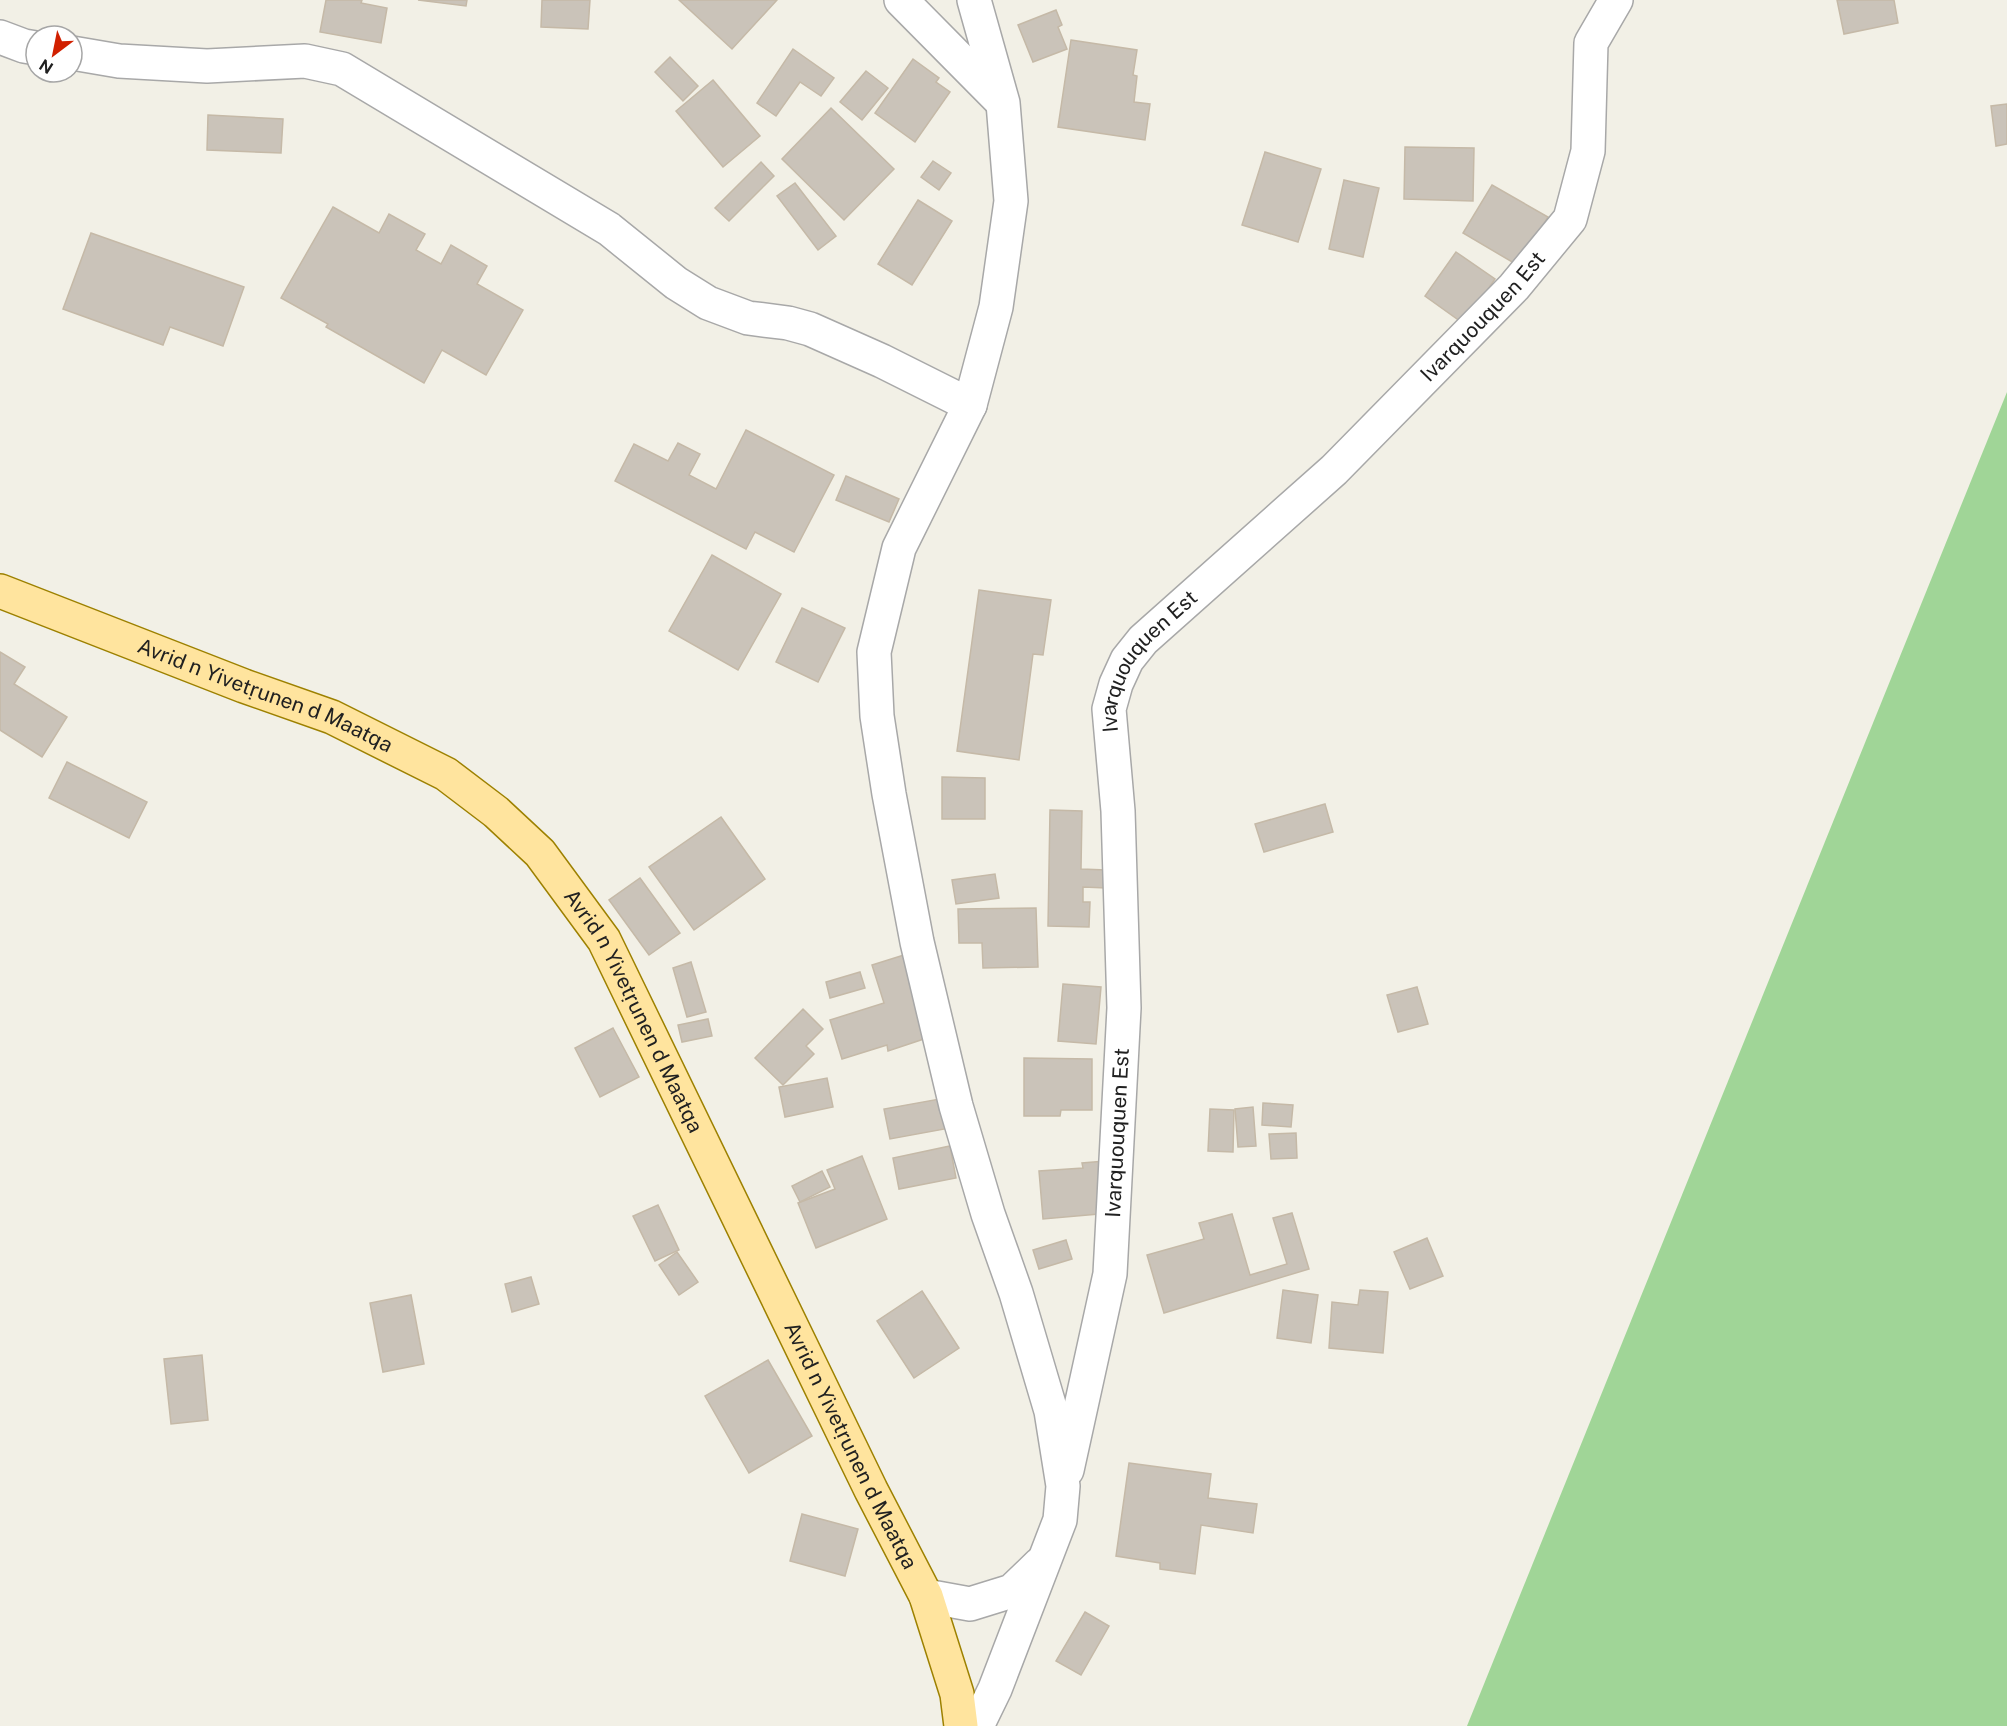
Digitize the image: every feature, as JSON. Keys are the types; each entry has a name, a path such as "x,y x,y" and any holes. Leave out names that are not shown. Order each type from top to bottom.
{"main road":[{"name":"Avrid n Yivetṛunen d Maatqa","path":"0,591 224,678 332,717 446,774 496,812 540,853 604,940 855,1459 926,1596 957,1694 960,1726"}],"street":[{"path":"901,0 1003,104"},
{"path":"974,0 1003,104 1011,201 996,308 970,405 899,548 874,652 877,716 917,942 956,1106 1051,1411 1063,1486 1060,1520 994,1689 977,1726"},
{"name":"Ivarquouquen Est","path":"1063,1486 1110,1274 1124,1008 1118,811 1109,709 1116,684 1127,660 1143,640 1334,470 1514,287 1570,219 1588,151 1591,43 1616,0"},
{"path":"0,38 24,46"},
{"path":"84,55 119,61 207,66 305,61 342,69 609,229 676,283 708,303 748,318 788,322 810,329 882,361 970,405"},
{"path":"926,1596 969,1604 1012,1591 1044,1561"}],"green space":[{"path":"2007,392 2007,1726 1467,1726"}],"building":[{"path":"326,0 362,0 361,3 387,8 381,43 320,32"},
{"path":"418,0 467,0 466,6"},
{"path":"542,0 590,0 588,29 541,27"},
{"path":"679,0 777,0 732,49"},
{"path":"1837,0 1894,0 1898,23 1844,34"},
{"path":"1056,10 1062,25 1058,27 1067,49 1033,62 1018,25"},
{"path":"1071,40 1137,50 1133,75 1137,76 1134,102 1150,104 1145,140 1058,127"},
{"path":"793,49 834,78 821,96 800,82 776,116 757,103"},
{"path":"670,57 698,86 683,101 655,72"},
{"path":"913,59 939,78 936,82 950,92 915,142 875,113"},
{"path":"866,71 888,88 862,120 840,102"},
{"path":"713,80 760,136 723,167 676,111"},
{"path":"2007,104 2007,144 1996,146 1991,106"},
{"path":"831,108 894,169 844,220 782,159"},
{"path":"208,115 283,119 281,153 207,150"},
{"path":"1405,147 1474,148 1473,201 1404,199"},
{"path":"1265,152 1321,169 1298,242 1242,225"},
{"path":"933,161 951,173 939,190 921,177"},
{"path":"761,162 774,176 729,221 715,208"},
{"path":"1344,180 1379,188 1363,257 1329,249"},
{"path":"795,183 836,236 818,250 777,196"},
{"path":"1492,185 1548,217 1519,266 1463,233"},
{"path":"918,200 952,221 912,285 878,264"},
{"path":"333,207 379,233 389,214 425,234 416,250 441,264 451,245 487,266 477,284 523,310 486,375 442,350 424,383 326,327 328,324 281,298"},
{"path":"91,233 244,287 223,346 170,327 163,345 63,309"},
{"path":"1456,252 1495,279 1464,324 1425,296"},
{"path":"746,430 834,475 794,552 755,532 746,549 615,481 634,444 668,461 678,443 700,454 689,475 716,489"},
{"path":"846,476 899,499 889,522 836,500"},
{"path":"712,555 781,594 738,670 669,631"},
{"path":"979,590 1051,600 1043,655 1033,654 1019,760 957,751"},
{"path":"802,608 845,628 818,682 776,662"},
{"path":"0,652 25,667 14,684 67,717 42,757 0,730"},
{"path":"67,762 147,802 129,838 49,798"},
{"path":"942,777 985,778 985,819 942,819"},
{"path":"1325,804 1333,832 1264,852 1255,824"},
{"path":"1050,810 1082,811 1081,869 1106,870 1106,888 1083,887 1083,902 1090,902 1089,927 1048,926"},
{"path":"721,817 765,879 694,930 649,867"},
{"path":"995,874 999,898 956,904 952,880"},
{"path":"640,878 680,933 649,955 609,900"},
{"path":"1036,908 1038,967 983,968 982,943 959,943 958,909"},
{"path":"904,955 930,1037 888,1051 887,1045 842,1059 830,1020 884,1003 872,965"},
{"path":"691,962 706,1012 687,1017 673,968"},
{"path":"860,972 865,988 830,998 826,982"},
{"path":"1063,984 1101,987 1096,1044 1058,1041"},
{"path":"1417,987 1428,1024 1398,1032 1387,995"},
{"path":"803,1009 823,1029 806,1046 814,1054 783,1085 755,1058"},
{"path":"708,1019 712,1036 682,1042 678,1025"},
{"path":"613,1028 639,1077 600,1097 575,1048"},
{"path":"1024,1058 1092,1059 1092,1110 1061,1110 1060,1116 1024,1116"},
{"path":"827,1078 833,1107 785,1117 779,1087"},
{"path":"945,1098 950,1128 890,1139 884,1109"},
{"path":"1263,1103 1293,1105 1291,1127 1262,1125"},
{"path":"1253,1107 1256,1146 1238,1147 1235,1109"},
{"path":"1210,1109 1234,1110 1233,1152 1208,1151"},
{"path":"1296,1133 1297,1158 1271,1159 1269,1134"},
{"path":"950,1146 956,1178 899,1189 893,1158"},
{"path":"862,1156 887,1219 816,1248 798,1203 835,1189 827,1170"},
{"path":"1105,1161 1110,1213 1043,1219 1039,1171 1083,1168 1082,1163"},
{"path":"822,1171 830,1187 800,1202 792,1186"},
{"path":"658,1205 679,1250 655,1261 633,1216"},
{"path":"1292,1213 1309,1269 1164,1313 1147,1255 1204,1239 1199,1223 1232,1214 1250,1275 1287,1264 1273,1218"},
{"path":"1427,1238 1443,1276 1410,1289 1394,1252"},
{"path":"1066,1240 1072,1259 1039,1269 1033,1250"},
{"path":"677,1252 698,1282 679,1295 659,1265"},
{"path":"531,1277 539,1304 512,1312 505,1284"},
{"path":"1283,1290 1318,1295 1311,1343 1277,1338"},
{"path":"1360,1290 1388,1292 1383,1353 1329,1348 1332,1302 1358,1305"},
{"path":"922,1291 959,1348 914,1378 877,1321"},
{"path":"411,1295 424,1364 383,1372 370,1303"},
{"path":"202,1355 208,1420 171,1424 164,1359"},
{"path":"768,1360 812,1436 749,1473 705,1396"},
{"path":"1129,1463 1211,1474 1208,1498 1257,1504 1253,1533 1201,1525 1195,1574 1160,1569 1160,1563 1116,1556"},
{"path":"802,1514 858,1529 845,1576 790,1561"},
{"path":"1085,1612 1109,1626 1081,1675 1056,1661"}]}
